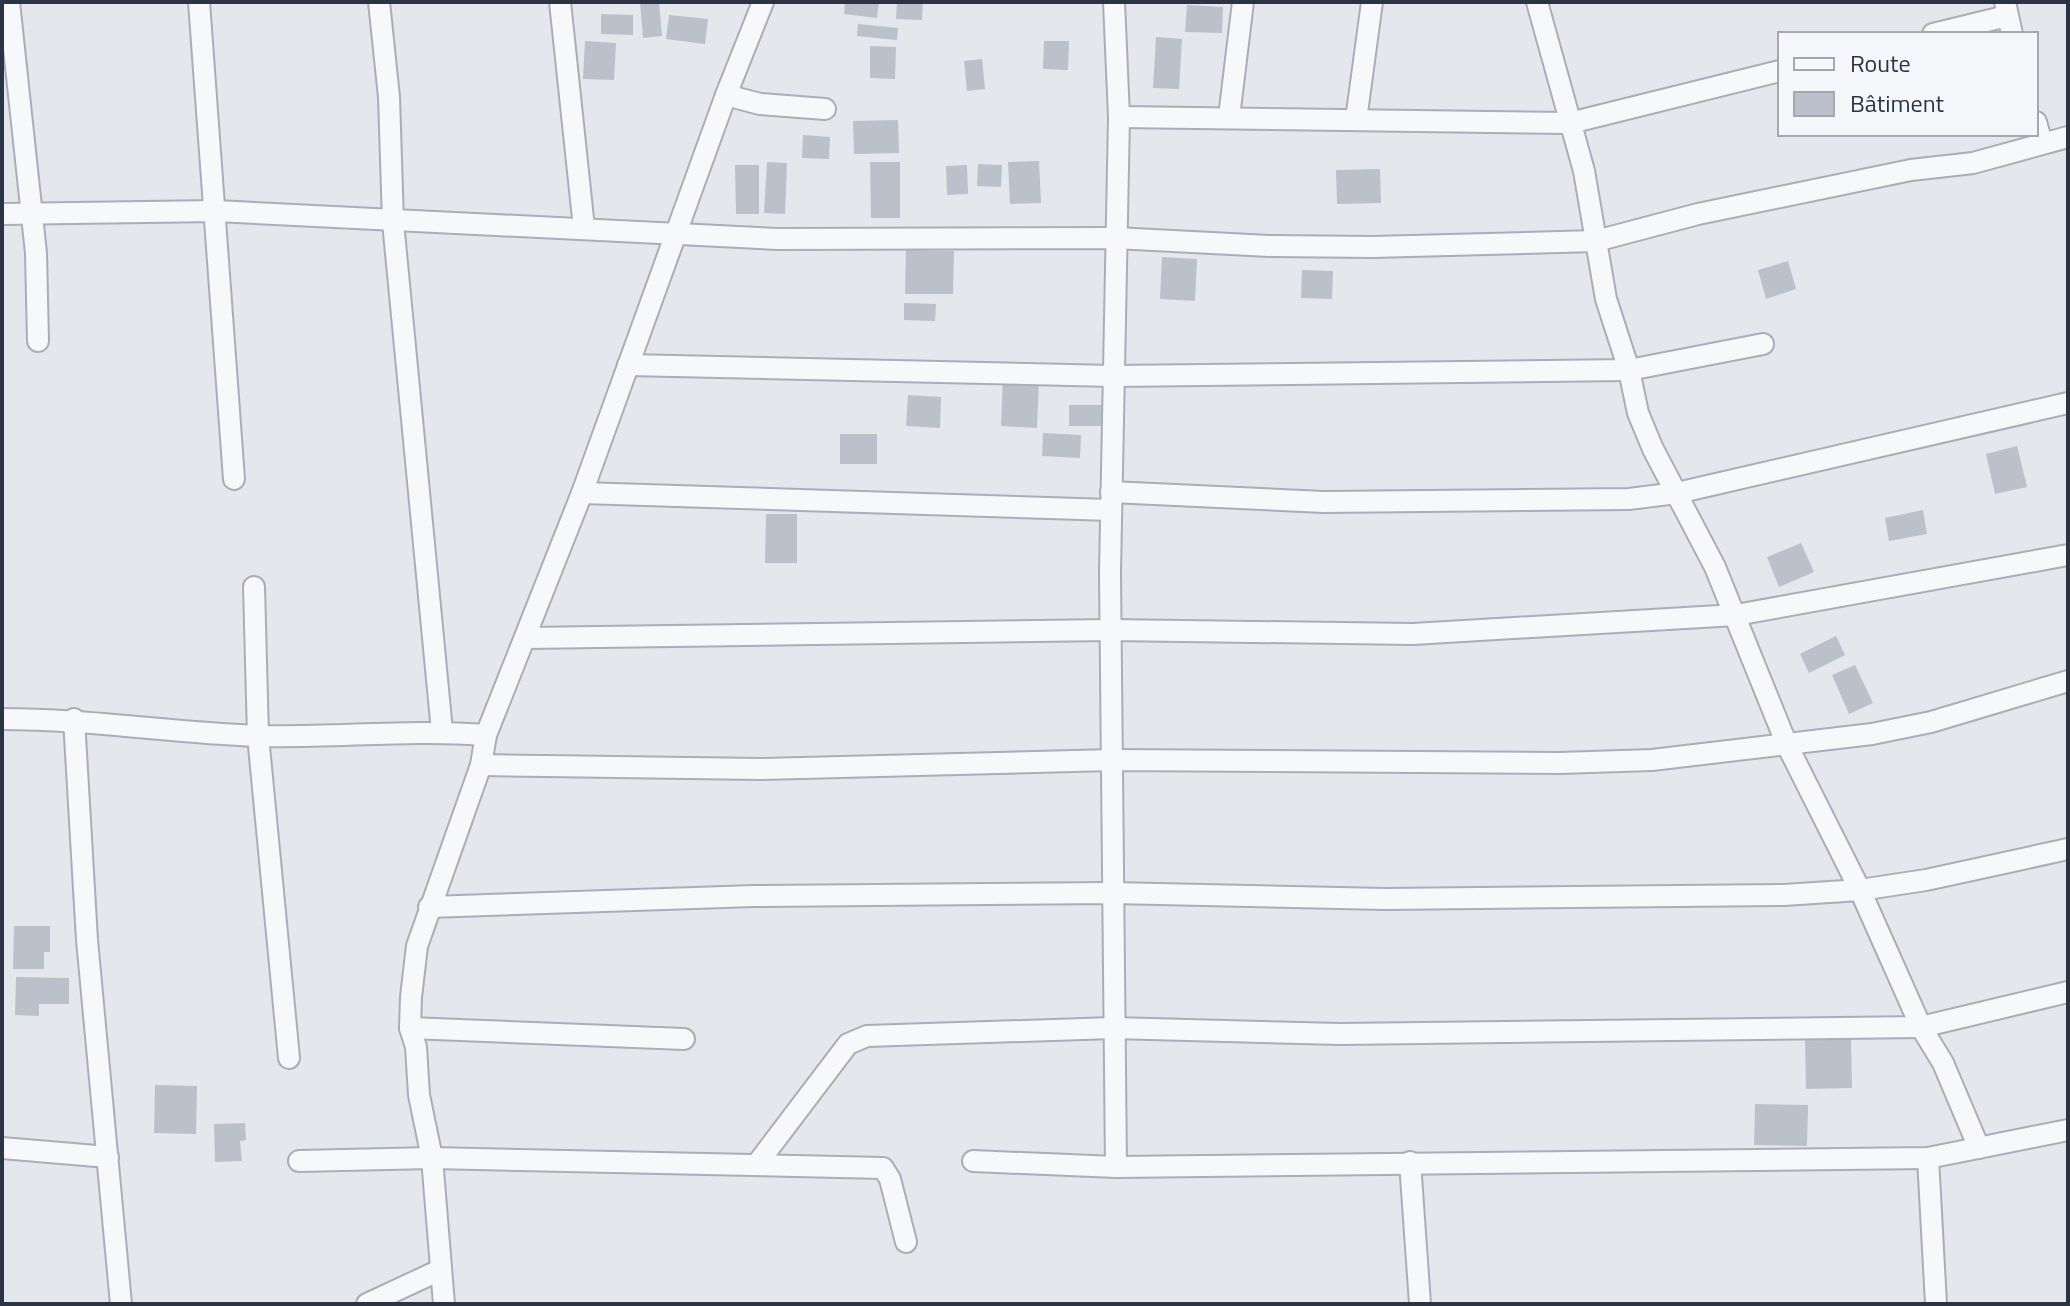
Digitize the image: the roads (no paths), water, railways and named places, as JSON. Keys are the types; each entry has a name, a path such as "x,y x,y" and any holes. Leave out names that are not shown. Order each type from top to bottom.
{"street":[{"path":"9,2 33,214 38,341"},
{"path":"199,2 234,479"},
{"path":"379,2 389,97 393,222 442,731"},
{"path":"560,2 584,228"},
{"path":"444,1304 432,1158 419,1095 416,1047 410,1028 417,946 481,765 486,735 582,493 726,95 763,2"},
{"path":"1114,2 1119,117 1111,501 1116,1167"},
{"path":"1229,117 1243,2"},
{"path":"1356,120 1372,2"},
{"path":"1537,2 1570,123 1614,332 1629,370 1638,413 1736,615 1787,745 1860,890 1921,1027 1943,1063 1979,1148"},
{"path":"1942,32 2008,17"},
{"path":"1119,117 1570,123 1778,71"},
{"path":"726,95 760,104 825,109"},
{"path":"2038,129 2042,143"},
{"path":"2,214 216,211 778,239 1115,238 1284,246 1596,241 1698,214 1911,170 1973,163 2068,137"},
{"path":"628,365 1113,376 1629,370 1763,344"},
{"path":"582,493 1111,501 1573,501 1677,493 2068,403"},
{"path":"526,638 1111,630 1413,634 1736,615 2068,555"},
{"path":"254,587 258,736 289,1058"},
{"path":"481,765 760,769 1112,760 1560,763 1652,760 1787,745 1931,722 2068,681"},
{"path":"2,719 74,719 258,736 442,731 486,735"},
{"path":"74,719 87,940 121,1304"},
{"path":"429,907 754,896 1113,893 1400,899 1784,895 1860,890 2068,849"},
{"path":"757,1164 848,1044 867,1036 1113,1028 1340,1034 1921,1027 2068,992"},
{"path":"410,1028 684,1039"},
{"path":"973,1161 1116,1167 1928,1158 2068,1130"},
{"path":"2,1148 108,1157"},
{"path":"299,1161 432,1158 883,1168 890,1179 906,1242"},
{"path":"1928,1158 1936,1304"},
{"path":"1410,1162 1420,1304"},
{"path":"367,1304 440,1270"}]}
